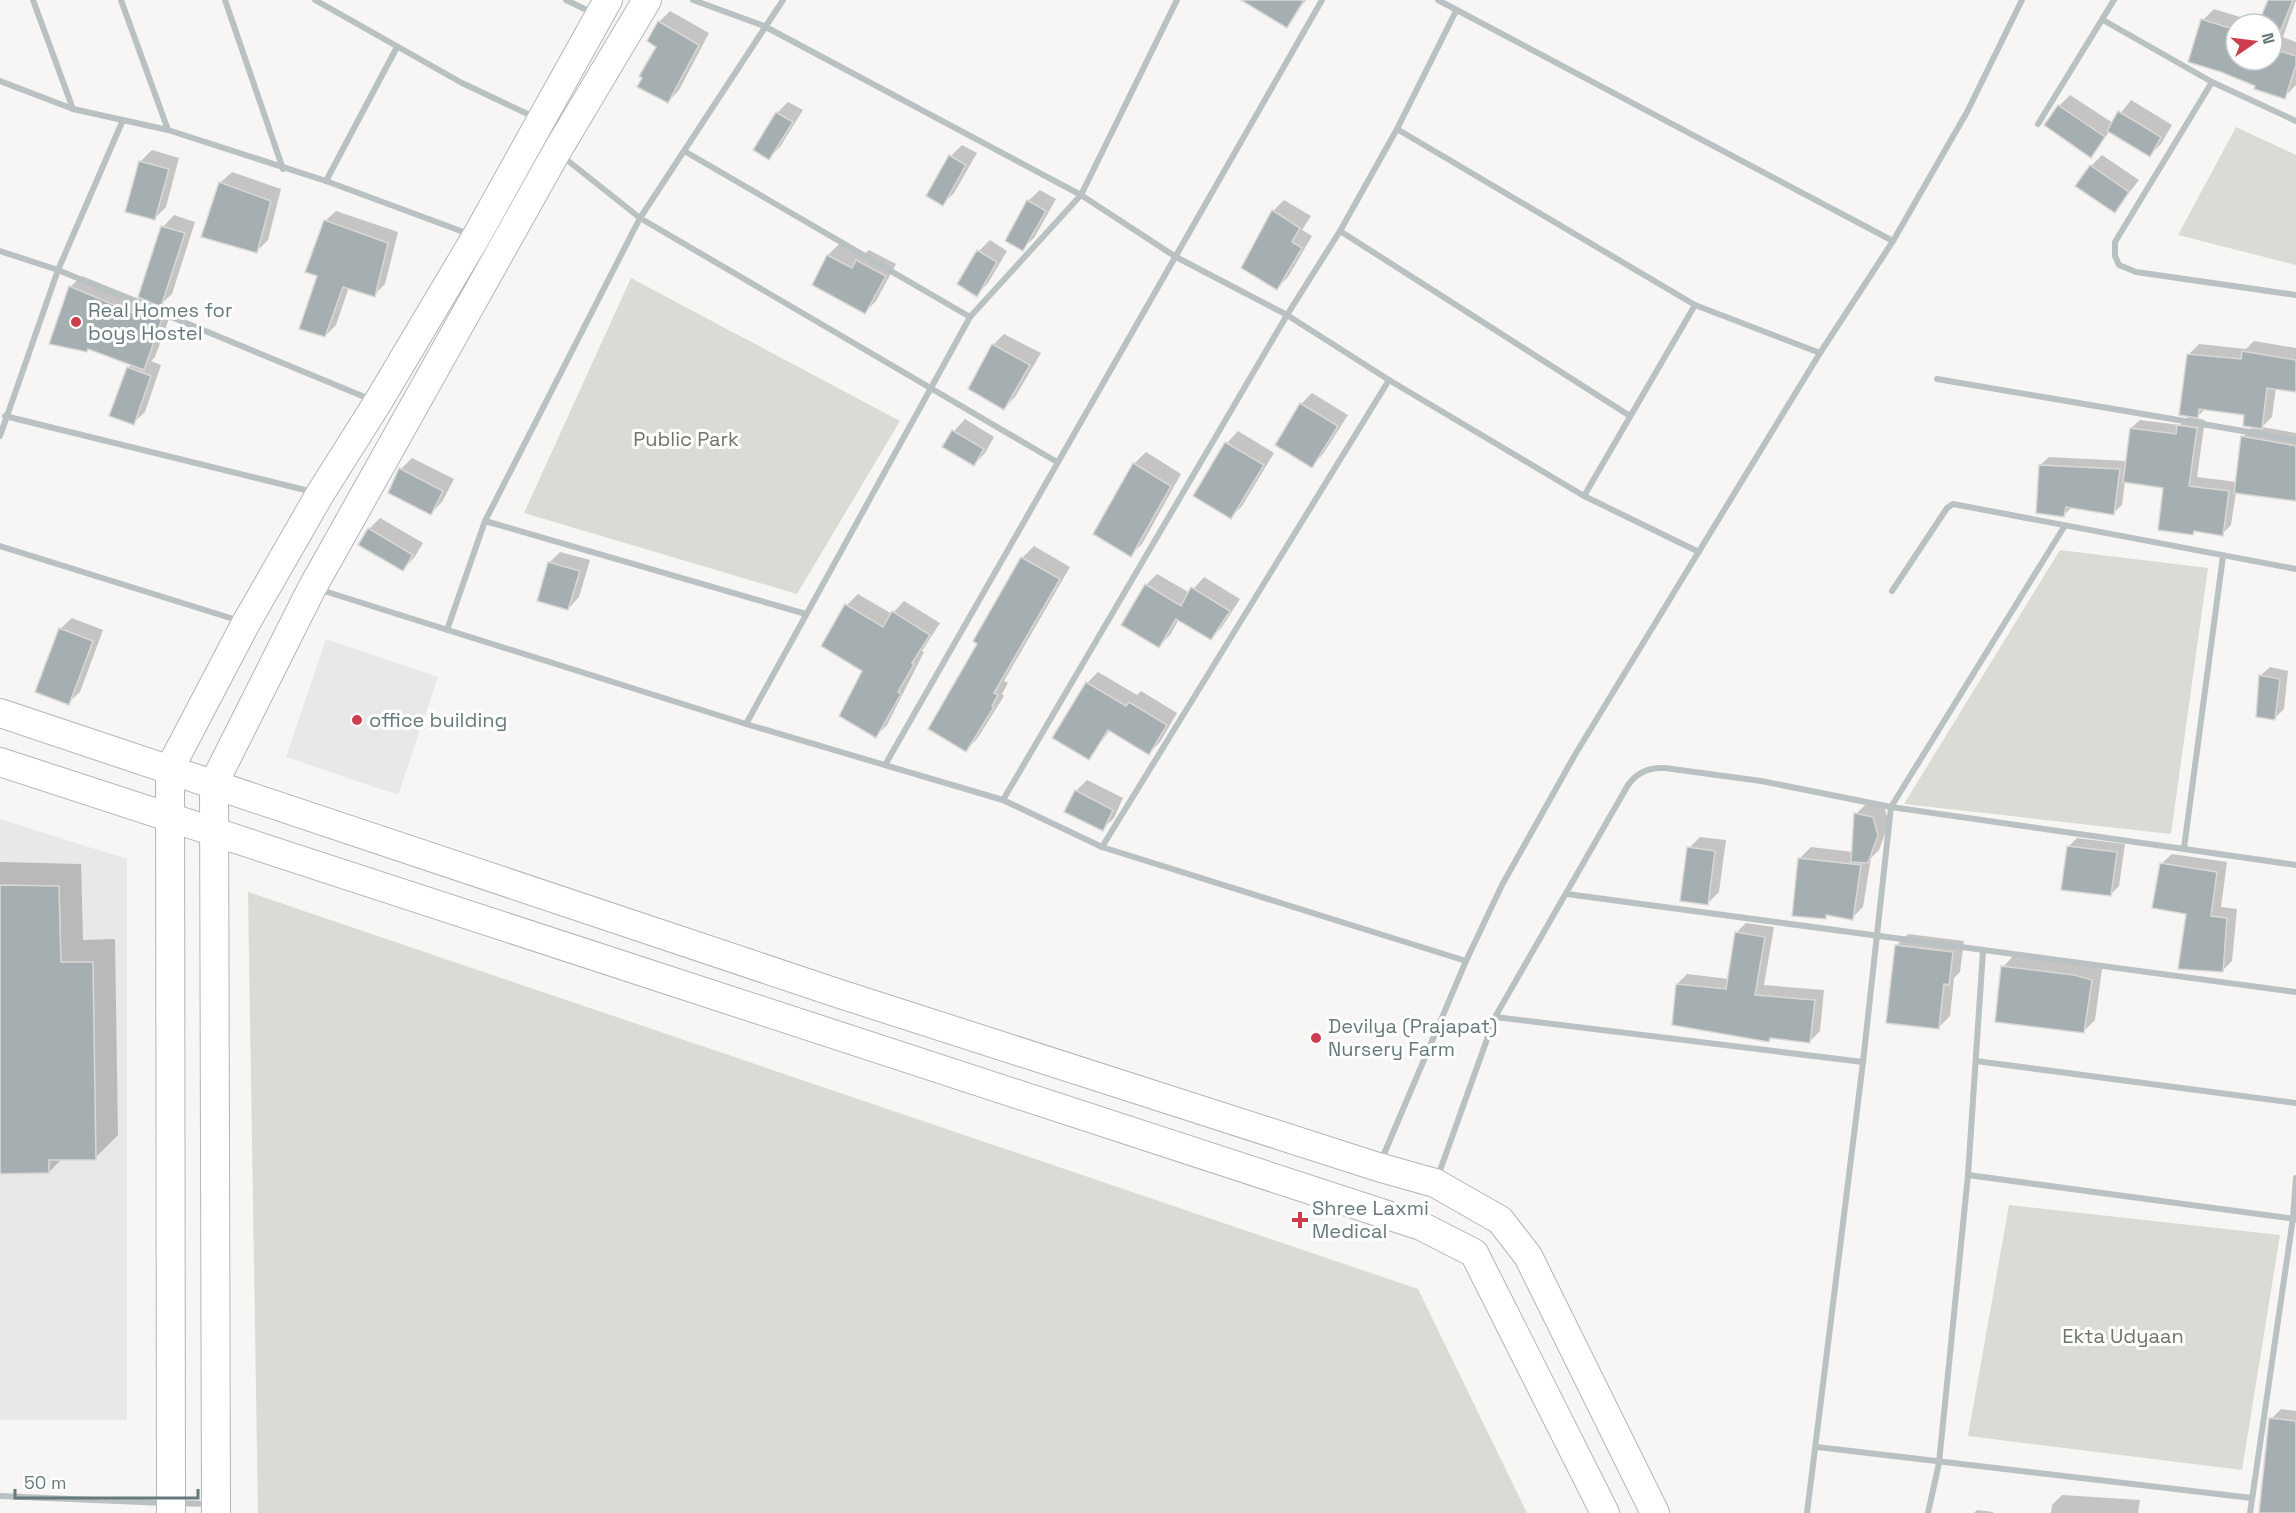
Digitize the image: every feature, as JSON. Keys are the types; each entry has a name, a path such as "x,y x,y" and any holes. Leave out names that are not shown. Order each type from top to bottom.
{"main road":[{"path":"171,1508 170,768 246,623 320,494 378,402 557,151 647,0"},
{"path":"216,1509 214,783 490,243 541,121 603,8"},
{"path":"0,713 840,994 1378,1167 1435,1183 1500,1220 1528,1256 1655,1513"},
{"path":"0,762 170,819 214,830 1420,1226 1474,1253 1605,1513"}],"street":[{"path":"33,0 72,109"},
{"path":"121,0 168,130"},
{"path":"225,0 283,169"},
{"path":"315,0 462,83 541,121"},
{"path":"566,0 603,8"},
{"path":"693,0 764,26 1081,195 1176,257 1287,315 1389,380 1584,496 1699,552"},
{"path":"447,630 485,521 640,218 686,152 764,26 783,0"},
{"path":"746,724 970,317 1081,195 1177,0"},
{"path":"885,765 1322,0"},
{"path":"1438,0 1893,241"},
{"path":"1378,1167 1466,961 1502,885 1576,753 1820,353 1893,241 1966,112 2022,0"},
{"path":"2038,124 2114,0"},
{"path":"1003,800 1287,315 1340,231 1396,129 1456,11"},
{"path":"2103,20 2212,82 2296,121"},
{"path":"326,181 397,47"},
{"path":"0,81 72,109 168,130 326,181 490,243"},
{"path":"2212,82 2115,242 2115,256 2119,265 2136,272 2296,295"},
{"path":"0,436 5,416 58,270 123,120"},
{"path":"1396,129 1695,305 1820,353"},
{"path":"557,151 640,218 1057,462"},
{"path":"686,152 970,317"},
{"path":"1340,231 1630,416"},
{"path":"0,252 58,270 378,402"},
{"path":"1584,496 1695,305"},
{"path":"1937,379 2296,440"},
{"path":"1102,847 1389,380"},
{"path":"5,416 320,494"},
{"path":"1892,591 1947,508 1953,504 2064,527 2296,569"},
{"path":"485,521 806,614"},
{"path":"1807,1513 1863,1062 1891,807 2064,527"},
{"path":"0,546 246,623"},
{"path":"2184,848 2223,556"},
{"path":"312,588 746,724 1003,800 1102,847 1466,961"},
{"path":"1435,1183 1495,1017 1628,784 1634,777 1654,767 1761,781 1891,807 2296,865"},
{"path":"1567,894 2296,992"},
{"path":"1928,1513 1939,1463 1968,1175 1983,951"},
{"path":"1495,1017 1863,1062"},
{"path":"1976,1061 2296,1104"},
{"path":"1968,1175 2294,1219"},
{"path":"2250,1513 2294,1219 2296,1178"},
{"path":"1817,1447 2252,1498"},
{"path":"0,1496 216,1509"}],"shaded area":[{"path":"326,639 438,677 398,795 286,757"},
{"path":"0,819 127,859 127,1420 0,1420"}],"green space":[{"path":"2236,127 2296,155 2296,265 2178,235"},
{"name":"Public Park","path":"631,278 900,421 797,594 524,513"},
{"path":"2060,550 2208,568 2171,834 1904,804"},
{"path":"248,892 1418,1289 1527,1513 258,1513"},
{"name":"Ekta Udyaan","path":"2009,1205 2280,1235 2242,1470 1968,1436"}],"building":[{"path":"1241,0 1304,0 1287,28"},
{"path":"2268,0 2293,0 2284,22 2284,12 2263,12"},
{"path":"2201,19 2224,26 2224,72 2284,72 2284,52 2296,56 2296,65 2285,99 2254,89 2255,86 2221,72 2188,62"},
{"path":"658,21 699,45 668,103 637,87 642,78 639,76 656,47 647,41"},
{"path":"2058,105 2105,137 2091,158 2044,125"},
{"path":"2118,111 2161,137 2150,157 2107,131"},
{"path":"776,112 793,122 769,160 753,150"},
{"path":"949,155 966,165 943,206 926,196"},
{"path":"139,161 169,169 155,220 125,212"},
{"path":"2090,165 2129,192 2115,213 2075,186"},
{"path":"219,182 271,201 257,253 201,237"},
{"path":"1027,200 1046,211 1023,251 1005,241"},
{"path":"1272,210 1300,228 1292,242 1302,248 1277,290 1241,268"},
{"path":"324,220 388,243 375,297 343,287 325,337 299,329 317,276 305,272"},
{"path":"161,226 185,233 161,307 138,297"},
{"path":"977,250 997,262 977,297 957,284"},
{"path":"827,255 852,268 856,260 886,276 865,314 812,285"},
{"path":"69,286 133,313 135,307 162,319 144,370 88,349 87,352 49,344"},
{"path":"992,344 1030,365 1004,410 968,389"},
{"path":"2242,351 2296,360 2296,392 2267,388 2262,429 2243,426 2244,415 2199,409 2198,418 2179,415 2187,354 2241,359"},
{"path":"127,367 151,376 134,425 109,416"},
{"path":"1300,403 1338,426 1312,468 1275,445"},
{"path":"2177,425 2197,428 2189,486 2229,491 2223,536 2194,531 2193,535 2158,530 2163,488 2123,482 2130,428 2176,434"},
{"path":"952,430 984,449 974,466 942,447"},
{"path":"2241,436 2296,446 2296,501 2234,493"},
{"path":"1225,442 1264,465 1231,519 1193,496"},
{"path":"1133,463 1171,486 1131,557 1093,534"},
{"path":"2039,465 2120,469 2114,515 2066,507 2064,517 2036,513"},
{"path":"399,468 443,491 431,515 388,493"},
{"path":"368,528 413,555 403,571 358,545"},
{"path":"1021,557 1060,579 994,693 998,695 992,706 994,707 966,752 928,729 977,644 973,641"},
{"path":"548,562 580,571 568,610 537,601"},
{"path":"1145,584 1181,606 1191,587 1230,611 1211,640 1176,619 1159,648 1121,625"},
{"path":"845,604 883,627 892,611 930,635 912,663 914,664 898,692 901,694 876,738 839,716 862,671 821,646"},
{"path":"59,628 93,641 69,705 35,692"},
{"path":"2259,675 2280,679 2275,720 2256,717"},
{"path":"1086,682 1126,706 1129,702 1167,725 1149,755 1108,730 1089,760 1052,738"},
{"path":"1075,790 1113,810 1103,831 1064,812"},
{"path":"1854,813 1873,817 1878,835 1868,863 1851,862"},
{"path":"2067,846 2117,852 2111,896 2061,890"},
{"path":"1687,847 1715,851 1708,905 1680,901"},
{"path":"1798,858 1861,865 1853,920 1826,915 1826,919 1792,916"},
{"path":"2160,863 2217,872 2211,916 2227,918 2223,972 2178,969 2186,914 2152,908"},
{"path":"0,885 59,886 61,962 93,962 96,1160 49,1160 49,1173 0,1174"},
{"path":"1735,932 1765,937 1755,995 1815,1000 1810,1043 1770,1038 1769,1042 1672,1025 1676,984 1726,989"},
{"path":"1895,945 1953,952 1949,985 1944,984 1939,1029 1886,1023"},
{"path":"2001,966 2074,975 2092,980 2084,1033 1995,1022"},
{"path":"2269,1418 2296,1421 2296,1513 2259,1513"}],"place":[{"name":"Real Homes for boys Hostel","path":"76,322"},
{"name":"office building","path":"357,720"},
{"name":"Devilya (Prajapat) Nursery Farm","path":"1316,1038"},
{"name":"Shree Laxmi Medical","path":"1300,1220"}]}
